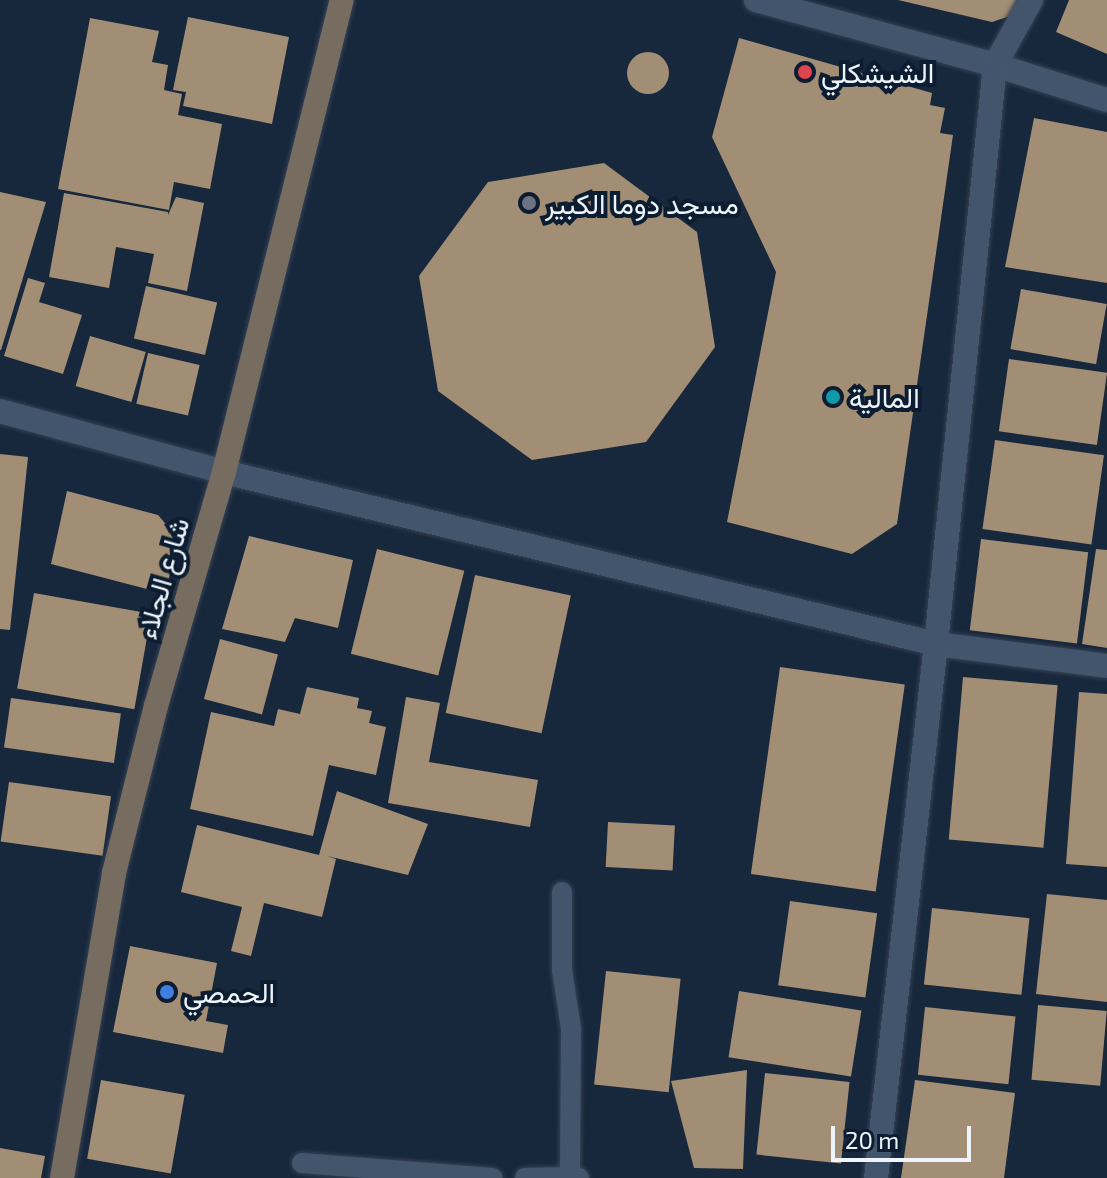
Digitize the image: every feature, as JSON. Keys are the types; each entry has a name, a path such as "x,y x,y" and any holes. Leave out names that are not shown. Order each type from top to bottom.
{"street":[{"name":"شارع الجلاء","path":"62,1178 114,873 156,706 224,472 342,0"},
{"path":"756,0 995,65 1107,100"},
{"path":"876,1178 936,644 995,65 1031,0"},
{"path":"0,411 224,472 936,644 1107,666"}],"lane":[{"path":"562,892 562,970 571,1029 570,1177"},
{"path":"302,1163 492,1178"},
{"path":"525,1178 579,1178"}],"building":[{"path":"898,0 1017,0 1010,16 992,22"},
{"path":"1069,0 1107,0 1107,54 1056,32"},
{"path":"188,17 289,37 272,124 183,106 186,92 173,90"},
{"path":"90,18 159,31 152,62 168,65 164,90 182,94 178,115 222,124 210,189 174,182 169,210 58,189"},
{"name":"المالية","path":"739,38 932,93 930,105 945,108 940,133 953,135 897,524 852,554 727,522 776,272 712,137"},
{"path":"648,52 663,58 669,73 663,88 648,94 633,88 627,73 633,58"},
{"path":"1034,118 1107,132 1107,283 1005,267"},
{"name":"مسجد دوما الكبير","path":"604,163 697,232 715,347 646,442 532,460 438,391 419,276 488,182"},
{"path":"0,192 46,202 1,350 0,350"},
{"path":"64,193 168,212 168,215 176,197 204,203 187,291 148,283 154,254 116,247 109,288 49,277"},
{"path":"28,278 45,283 39,302 82,315 63,374 4,356"},
{"path":"146,286 217,302 205,355 134,339"},
{"path":"1021,289 1107,304 1096,364 1010,349"},
{"path":"90,336 146,352 131,402 76,386"},
{"path":"148,353 200,365 188,416 136,404"},
{"path":"1009,359 1107,373 1097,445 999,431"},
{"path":"995,440 1104,455 1091,544 982,529"},
{"path":"0,454 28,457 10,630 0,629"},
{"path":"67,491 158,515 170,529 175,546 166,594 51,564"},
{"path":"249,536 353,560 338,628 295,618 285,642 222,629"},
{"path":"981,539 1088,552 1077,643 970,630"},
{"path":"377,549 464,571 438,676 351,654"},
{"path":"1096,549 1107,550 1107,648 1082,644"},
{"path":"475,575 571,595 542,733 446,713"},
{"path":"34,593 151,614 134,709 17,689"},
{"path":"220,639 278,655 262,714 204,699"},
{"path":"780,667 905,685 876,892 751,874"},
{"path":"963,677 1058,685 1043,848 949,839"},
{"path":"307,687 359,698 357,708 372,711 369,723 386,727 376,775 329,765 313,836 190,809 211,712 274,726 278,709 300,714"},
{"path":"1079,692 1107,694 1107,867 1066,864"},
{"path":"406,697 440,703 429,762 538,780 530,827 388,803"},
{"path":"11,698 121,713 114,763 4,748"},
{"path":"9,782 111,796 103,856 1,841"},
{"path":"337,791 428,824 408,875 327,856 336,859 322,917 264,903 251,956 231,951 242,907 181,892 197,825 319,855"},
{"path":"608,822 675,826 673,870 606,867"},
{"path":"1047,894 1107,900 1107,1002 1036,994"},
{"path":"790,901 877,913 865,997 778,985"},
{"path":"932,908 1029,918 1021,995 924,985"},
{"name":"الحمصي","path":"130,946 217,963 206,1021 228,1025 223,1053 113,1032"},
{"path":"606,971 681,979 669,1092 594,1084"},
{"path":"739,991 861,1010 851,1077 729,1057"},
{"path":"1038,1005 1107,1011 1100,1086 1031,1080"},
{"path":"925,1007 1016,1017 1008,1084 918,1075"},
{"path":"747,1070 743,1169 694,1168 671,1081"},
{"path":"765,1073 850,1082 841,1163 756,1155"},
{"path":"101,1080 185,1095 171,1174 87,1159"},
{"path":"915,1080 1015,1093 1004,1178 901,1178"},
{"path":"0,1148 45,1156 41,1178 0,1178"}],"place":[{"name":"الشيشكلي","path":"805,72"},
{"name":"مسجد دوما الكبير","path":"529,203"},
{"name":"المالية","path":"833,397"},
{"name":"الحمصي","path":"167,992"}]}
